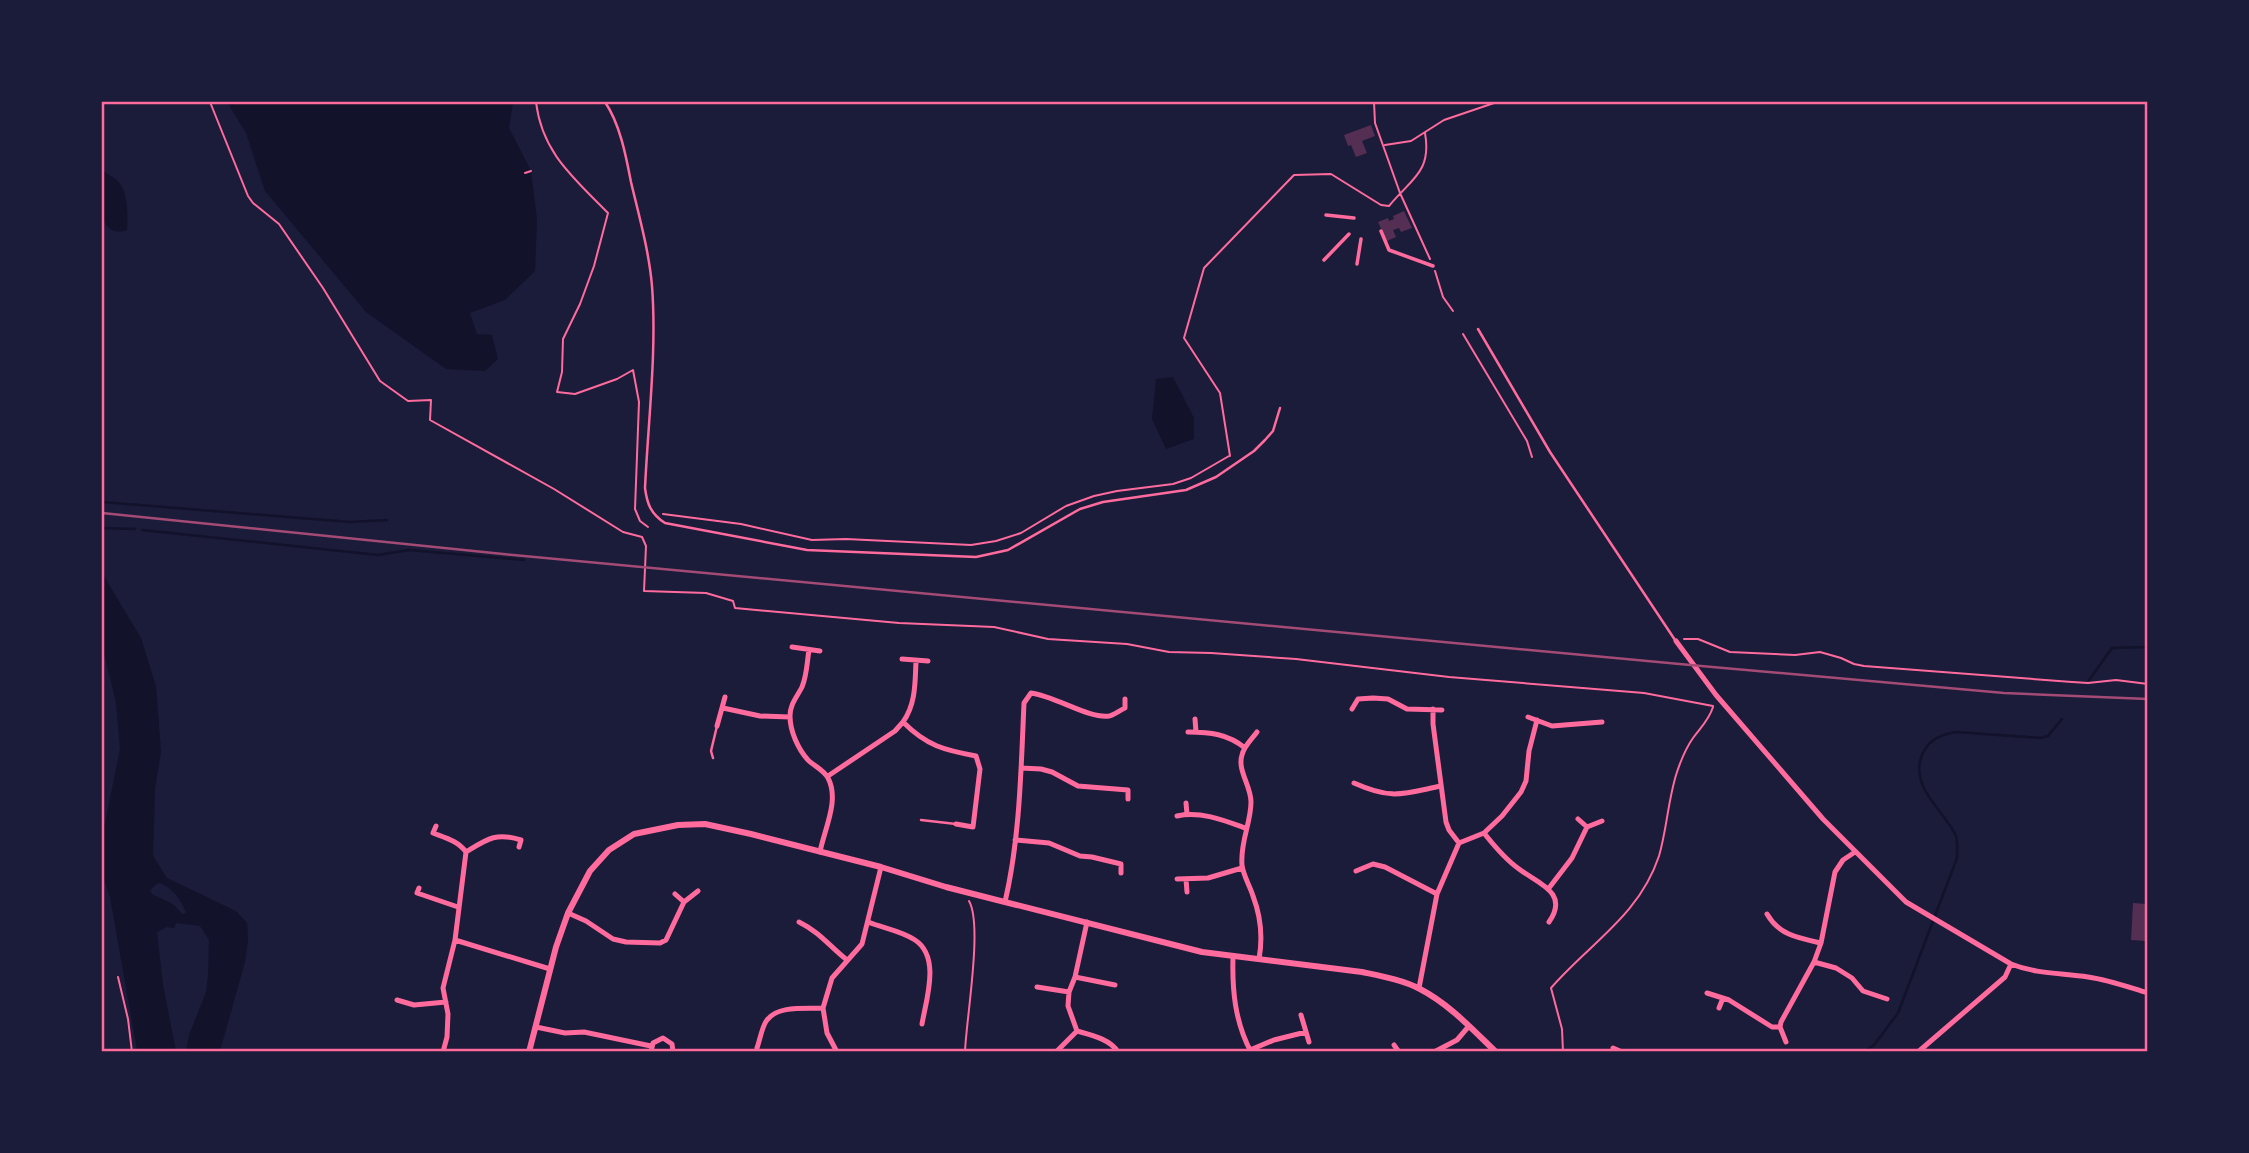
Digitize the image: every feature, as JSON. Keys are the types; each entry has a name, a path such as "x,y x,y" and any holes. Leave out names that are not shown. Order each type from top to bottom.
{"street":[{"path":"1326,215 1354,218"},
{"path":"1381,231 1389,250 1433,266"},
{"path":"1324,260 1349,234"},
{"path":"1357,264 1361,239"},
{"path":"1679,640 1716,695 1823,819 1906,902 2027,971 2088,977 2146,993 2147,984"},
{"path":"792,647 820,651"},
{"path":"809,650 806,676 802,687 793,698 790,717 798,746 808,761 828,776 832,790 831,810 820,852"},
{"path":"902,659 928,662"},
{"path":"828,776 895,731 903,722 913,700 916,661"},
{"path":"1005,902 1015,840 1024,704 1031,693 1043,694 1087,713 1109,716 1125,708"},
{"path":"717,726 725,697"},
{"path":"1352,709 1358,699 1373,698 1388,699 1408,709 1442,710"},
{"path":"1125,699 1125,708 1130,713"},
{"path":"723,708 760,716 790,717"},
{"path":"1433,709 1446,822 1459,843"},
{"path":"1528,717 1552,726 1602,722"},
{"path":"1195,719 1195,732"},
{"path":"1419,988 1437,894 1459,843 1485,833 1521,792 1526,781 1529,751 1537,720"},
{"path":"903,722 922,738 942,749 976,756 980,769 973,827 956,824"},
{"path":"1188,732 1217,733 1233,738 1245,748"},
{"path":"1257,732 1245,748 1241,757 1241,768 1251,799 1251,815 1245,828 1242,848 1242,868 1255,900 1262,934 1259,959"},
{"path":"1021,768 1052,772 1078,786 1128,790"},
{"path":"1127,781 1128,799"},
{"path":"1354,783 1370,792 1392,794 1408,794 1441,786"},
{"path":"1186,803 1187,814"},
{"path":"1177,816 1187,814 1212,817 1245,828"},
{"path":"1578,819 1587,827"},
{"path":"1549,887 1572,858 1587,827 1602,821"},
{"path":"529,1052 550,969 568,913 590,871 609,850 634,834 678,825 705,824 881,867 1202,952 1362,972 1419,988 1444,1003 1496,1052"},
{"path":"436,826 432,835 452,840 466,852"},
{"path":"1485,833 1509,861 1549,887 1555,907 1549,922"},
{"path":"443,1052 448,1014 443,988 455,940 466,852 487,838 506,835 522,841 519,847"},
{"path":"1015,840 1049,843 1080,856 1121,864"},
{"path":"1786,1042 1780,1027 1821,943 1835,872 1843,860 1855,852"},
{"path":"1121,855 1121,873"},
{"path":"1356,871 1373,864 1385,867 1437,894"},
{"path":"836,1052 827,1033 822,1008 832,978 862,944 881,867"},
{"path":"1177,879 1208,878 1242,868"},
{"path":"1186,879 1186,892"},
{"path":"568,913 613,939 660,943 666,940 684,902 698,891"},
{"path":"417,893 458,907"},
{"path":"675,894 684,902"},
{"path":"1766,914 1773,924 1787,935 1821,943"},
{"path":"799,922 818,932 847,960"},
{"path":"868,922 913,938 922,945 929,958 930,976 922,1024"},
{"path":"1077,1031 1068,1006 1069,992 1087,922"},
{"path":"1766,930 1773,924"},
{"path":"455,940 550,969"},
{"path":"1233,957 1232,989 1242,1034 1251,1051 1274,1040 1306,1032"},
{"path":"1814,962 1836,968 1852,978 1863,991 1887,999"},
{"path":"1918,1052 2005,977 2011,964"},
{"path":"1075,977 1115,985"},
{"path":"1037,987 1069,992"},
{"path":"1707,993 1723,998 1772,1027 1780,1027"},
{"path":"1718,1008 1723,998"},
{"path":"397,1000 414,1005 446,1002"},
{"path":"757,1048 767,1020 776,1014 787,1009 822,1008"},
{"path":"1301,1015 1309,1042"},
{"path":"1434,1052 1457,1040 1469,1026"},
{"path":"536,1027 565,1033 584,1032 651,1049 656,1040 663,1038 670,1041 673,1052"},
{"path":"1056,1052 1077,1031"},
{"path":"1077,1031 1114,1046 1118,1052"},
{"path":"1394,1045 1399,1052"},
{"path":"1613,1048 1622,1052"}],"lane":[{"path":"605,102 624,150 649,260 652,342 645,488 647,504 656,518 665,523 807,550 976,557 1008,550 1080,509 1103,502 1186,490 1216,478 1265,440 1273,431 1280,408"},
{"path":"1478,329 1550,452 1679,640"},
{"path":"713,758 711,751 717,726"},
{"path":"921,821 956,824"}],"path":[{"path":"210,102 248,196 279,224 323,288 380,381 408,401 431,400 430,420 554,489 623,532 642,537 646,546 644,591 706,593 733,601 735,608 899,623 995,627 1048,639 1127,644 1169,652 1296,659 1449,677 1644,693 1713,706 1709,718 1692,739 1679,766 1659,856 1643,891 1629,912 1550,988 1562,1029 1563,1052"},
{"path":"536,102 546,142 559,161 608,213 594,266 580,304 563,338 562,373 557,392 575,394 617,379 632,370 639,402 635,509 640,521 648,527"},
{"path":"1374,102 1375,123 1400,192 1433,266 1443,297 1453,311"},
{"path":"1383,145 1411,141 1444,120 1497,102"},
{"path":"661,513 741,524 812,540 971,545 1021,533 1066,506 1094,496 1173,484 1191,478 1230,456 1220,393 1184,338 1204,268 1294,175 1331,174 1381,205 1389,206 1421,172 1426,160 1425,133"},
{"path":"525,173 531,171"},
{"path":"1463,334 1527,441 1532,457"},
{"path":"1679,640 1698,639 1730,652 1796,655 1820,652 1864,666 2072,682 2116,680 2147,684"},
{"path":"965,1052 974,953 974,909 969,900"},
{"path":"118,977 128,1019 132,1052"}],"shaded area":[{"path":"227,102 513,102 509,128 531,171 537,220 535,271 505,300 470,313 477,334 492,335 498,359 485,371 446,369 366,312 265,191 246,133"},
{"path":"102,170 123,189 127,206 127,230 116,231 109,228 104,221 101,201"},
{"path":"1173,377 1194,418 1194,439 1166,449 1152,419 1156,379"},
{"path":"102,573 141,638 156,686 161,752 155,789 153,856 167,878 236,911 247,923 245,962 220,1051 186,1051 189,1035 206,992 209,940 200,926 176,923 174,928 167,927 157,932 163,985 176,1051 137,1050 110,897 102,873 104,828 120,749 116,703 102,645","holes":["158,883 175,894 186,913 182,914 172,904 152,894 150,890"]}],"building":[{"path":"1371,125 1375,136 1362,141 1367,153 1356,157 1344,135"},
{"path":"1404,211 1412,228 1401,232 1399,228 1393,230 1396,237 1387,241 1378,222 1394,219 1393,216"},
{"path":"2133,903 2147,904 2148,934 2145,934 2145,941 2131,940"}],"waterway":[{"path":"102,502 350,522 387,520"},
{"path":"102,528 135,529"},
{"path":"142,530 378,555 409,550 524,560"},
{"path":"2089,680 2112,648 2148,647"},
{"path":"1864,1052 1874,1045 1898,1013 1957,858 1956,836 1920,778 1922,755 1936,739 1956,732 2041,738 2048,736 2062,719"}],"railway":[{"path":"102,513 503,554 1701,666 2004,693 2148,699"}]}
